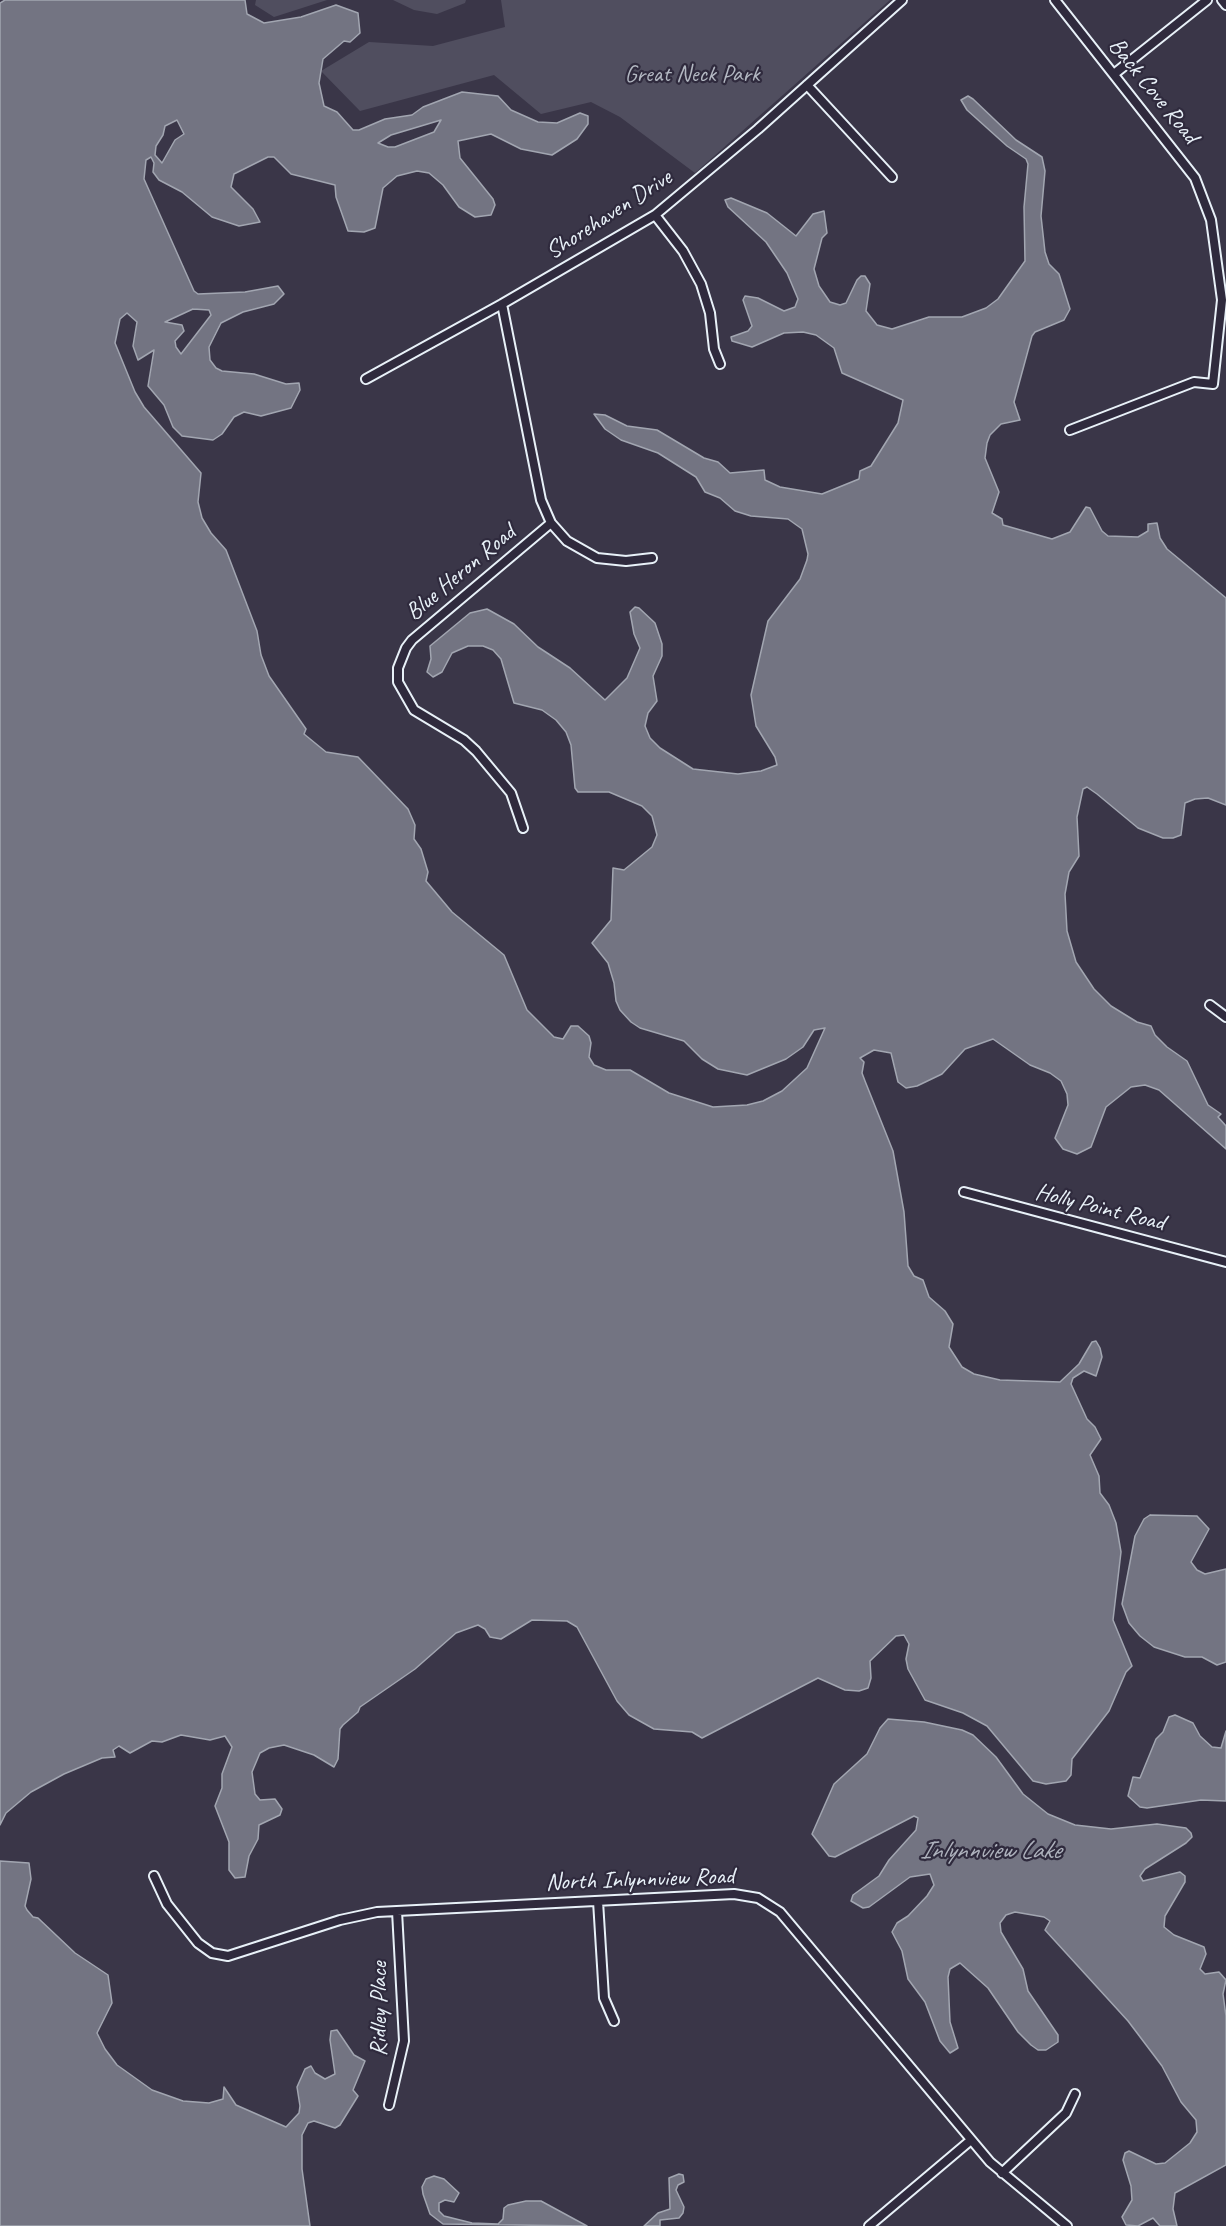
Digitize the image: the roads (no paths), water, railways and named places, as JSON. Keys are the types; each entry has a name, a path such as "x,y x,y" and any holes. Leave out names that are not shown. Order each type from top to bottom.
{"street":[{"name":"Shorehaven Drive","path":"366,379 502,304 655,214 807,85 902,0"},
{"name":"Back Cove Road","path":"1055,0 1186,164 1203,194 1211,220 1220,280 1220,336 1214,384 1194,382 1070,430"},
{"path":"1114,74 1207,0"},
{"path":"1222,0 1226,5"},
{"path":"807,85 892,177"},
{"path":"655,214 683,251 701,284 710,313 714,349 720,364"},
{"name":"Blue Heron Road","path":"502,304 541,500 551,523 412,640 398,668 398,678 402,693 414,710 464,740 476,751 511,793 523,828"},
{"path":"551,523 567,541 597,558 626,561 652,558"},
{"path":"1210,1005 1226,1017"},
{"name":"Holly Point Road","path":"964,1192 1226,1262"},
{"name":"North Inlynnview Road","path":"154,1876 167,1904 198,1943 221,1956 236,1955 358,1915 397,1911 734,1894 750,1896 771,1905 815,1953 1002,2173 1067,2226"},
{"path":"598,1901 604,1998 614,2021"},
{"name":"Ridley Place","path":"389,2105 404,2041 397,1911"},
{"path":"1002,2173 1066,2113 1075,2094"},
{"path":"869,2226 971,2139"}],"water":[{"path":"5,0 245,0 247,14 264,23 301,17 336,5 358,13 360,33 350,42 344,41 323,59 319,83 324,106 337,112 353,130 359,130 385,119 412,115 423,107 462,92 498,96 511,110 538,122 557,123 580,113 588,116 588,124 577,139 552,155 521,149 491,134 458,141 460,158 493,199 495,205 491,215 475,217 459,207 443,185 429,173 417,171 397,176 383,188 375,228 364,232 348,231 336,197 335,185 291,174 274,157 268,157 234,174 231,187 253,209 260,222 239,226 212,217 182,192 159,180 153,172 154,163 151,157 146,160 144,179 194,291 198,294 245,292 278,286 284,294 274,304 243,312 221,323 209,347 210,360 216,368 222,371 254,374 286,384 299,383 300,390 291,408 261,416 244,412 234,417 222,434 213,440 182,436 173,427 164,405 148,386 154,350 138,360 133,346 137,322 127,313 120,319 115,343 135,392 144,407 201,473 198,502 202,518 226,550 257,631 261,655 269,676 306,729 304,734 326,752 358,757 408,809 415,825 414,839 421,849 428,872 426,881 452,912 504,955 527,1010 554,1037 563,1039 571,1026 578,1026 589,1036 591,1043 589,1057 594,1065 606,1070 630,1070 669,1093 713,1107 747,1105 763,1101 782,1091 807,1068 825,1028 814,1030 803,1047 786,1059 747,1075 718,1069 702,1059 684,1041 640,1028 631,1022 620,1010 616,1001 608,963 592,943 611,920 613,868 624,870 652,847 657,835 652,816 642,806 609,792 578,792 575,788 571,745 566,732 556,720 542,710 514,703 501,659 493,650 483,646 468,646 452,653 442,672 433,677 427,672 431,659 430,646 470,613 487,609 514,624 538,647 570,668 605,700 627,678 640,648 634,634 630,612 635,607 639,608 655,623 662,644 662,656 653,676 657,701 648,713 645,726 650,738 660,748 693,769 738,774 761,771 777,765 775,757 756,726 751,695 768,621 800,579 807,560 808,554 802,529 788,519 751,516 735,511 720,498 705,492 696,477 658,453 621,440 605,429 594,414 605,415 627,426 657,430 704,458 718,462 730,473 764,470 765,480 780,487 822,494 859,479 860,471 871,466 898,423 903,400 842,373 834,348 816,335 803,332 784,333 752,347 732,341 731,337 748,331 752,326 743,300 745,296 758,298 784,311 795,307 798,299 787,273 766,242 728,207 725,200 731,198 767,213 796,236 813,214 824,211 827,233 822,238 814,269 819,286 830,302 840,305 846,303 857,280 865,276 870,284 866,311 877,325 892,329 929,317 962,317 986,308 998,299 1025,261 1024,207 1028,164 1026,159 1007,146 967,110 961,100 968,96 973,99 1016,140 1042,157 1045,171 1041,216 1045,252 1049,264 1059,274 1070,309 1064,320 1035,332 1032,336 1014,402 1020,420 1001,424 990,435 985,458 999,492 992,513 1002,519 1003,525 1052,539 1070,532 1086,507 1090,508 1102,531 1108,536 1138,537 1148,531 1148,524 1157,523 1160,538 1167,549 1226,598 1226,805 1208,798 1185,803 1181,835 1163,838 1138,828 1097,794 1087,787 1083,789 1077,817 1079,856 1069,872 1065,894 1067,931 1076,962 1094,989 1111,1006 1137,1022 1151,1026 1155,1035 1167,1047 1187,1061 1208,1105 1221,1114 1218,1117 1226,1126 1226,1149 1159,1090 1145,1085 1131,1087 1106,1107 1091,1147 1077,1154 1063,1149 1055,1138 1068,1105 1067,1094 1061,1081 1050,1073 1030,1065 993,1039 965,1049 942,1074 917,1086 906,1088 898,1082 891,1053 874,1050 860,1058 864,1062 862,1073 893,1151 904,1212 908,1266 914,1276 923,1280 929,1297 945,1311 953,1324 949,1347 962,1367 974,1374 1000,1380 1060,1382 1079,1364 1092,1342 1096,1341 1100,1348 1102,1357 1096,1376 1084,1371 1073,1378 1071,1384 1087,1419 1095,1427 1101,1439 1090,1455 1099,1476 1100,1493 1109,1505 1116,1523 1121,1552 1113,1620 1132,1666 1126,1672 1109,1711 1072,1759 1071,1775 1066,1781 1046,1784 1033,1781 987,1726 963,1713 925,1700 908,1669 906,1659 909,1644 904,1635 896,1636 870,1661 871,1678 868,1688 859,1691 845,1690 818,1678 702,1738 692,1732 654,1729 629,1715 617,1701 577,1627 567,1621 532,1620 501,1639 490,1637 485,1629 478,1625 456,1633 415,1669 360,1707 358,1712 343,1725 340,1729 338,1759 334,1767 314,1755 284,1745 269,1748 260,1753 252,1772 255,1794 260,1800 275,1799 282,1809 280,1815 259,1825 258,1839 249,1856 245,1877 235,1878 229,1870 229,1842 215,1806 222,1788 222,1774 232,1747 225,1736 210,1740 181,1735 162,1742 152,1741 130,1753 119,1746 113,1750 115,1757 102,1758 64,1774 31,1792 6,1813 0,1825 0,3","holes":["177,120 184,134 175,140 162,163 155,155 156,146 163,135 165,126","441,120 434,132 395,147 378,143 391,135","193,309 209,310 211,315 181,354 175,341 184,331 182,325 165,322"]},
{"path":"1150,1515 1197,1516 1209,1529 1191,1562 1197,1570 1205,1574 1226,1569 1226,1662 1217,1665 1202,1657 1185,1657 1154,1647 1129,1623 1122,1604 1135,1536 1144,1519"},
{"path":"1175,1715 1193,1723 1200,1736 1212,1747 1221,1748 1226,1731 1226,1801 1201,1800 1147,1808 1140,1807 1128,1796 1133,1777 1140,1778 1156,1739 1163,1732 1169,1717"},
{"name":"Inlynnview Lake","path":"888,1719 924,1722 962,1730 973,1735 996,1757 1023,1794 1048,1814 1075,1825 1111,1829 1157,1824 1186,1828 1191,1833 1192,1837 1186,1843 1145,1869 1140,1876 1143,1881 1180,1872 1185,1876 1185,1882 1165,1916 1164,1927 1174,1935 1204,1947 1206,1954 1200,1969 1205,1974 1219,1972 1226,1980 1223,1994 1226,2016 1226,2165 1175,2193 1173,2209 1177,2226 1160,2226 1153,2218 1138,2226 1126,2225 1122,2217 1132,2200 1131,2186 1123,2160 1125,2153 1129,2151 1156,2164 1165,2163 1190,2143 1197,2132 1196,2120 1181,2102 1162,2066 1128,2021 1045,1930 1050,1921 1044,1917 1015,1912 1006,1915 1000,1923 1001,1932 1023,1969 1028,1991 1058,2035 1058,2042 1046,2050 1038,2050 1031,2045 1018,2032 988,1988 960,1963 950,1969 948,1977 950,2022 958,2048 950,2053 940,2041 925,2002 908,1979 902,1951 892,1932 897,1923 908,1916 927,1896 934,1885 930,1874 910,1877 869,1907 863,1908 851,1901 853,1895 879,1876 889,1860 916,1830 918,1818 914,1816 835,1857 829,1856 812,1834 834,1784 867,1754 880,1728"},
{"path":"0,1861 29,1863 31,1879 25,1906 27,1910 75,1953 108,1975 112,2003 97,2033 117,2065 152,2090 183,2101 209,2103 223,2099 224,2087 236,2105 286,2127 299,2113 297,2087 305,2069 311,2066 315,2073 325,2079 335,2074 330,2040 331,2031 337,2030 354,2055 365,2061 353,2090 358,2096 340,2125 335,2128 314,2121 308,2123 302,2135 302,2169 310,2226 0,2226"},
{"path":"679,2174 683,2175 684,2182 678,2185 676,2190 684,2207 683,2213 679,2218 660,2220 660,2226 644,2226 658,2213 670,2209 669,2178"},
{"path":"434,2176 444,2179 459,2193 454,2202 445,2200 439,2203 439,2211 444,2216 472,2223 498,2224 503,2219 504,2208 508,2205 526,2201 541,2201 587,2226 443,2224 430,2214 423,2194 422,2187 426,2179"}],"park label":[{"name":"Great Neck Park","path":"692,75"}]}
